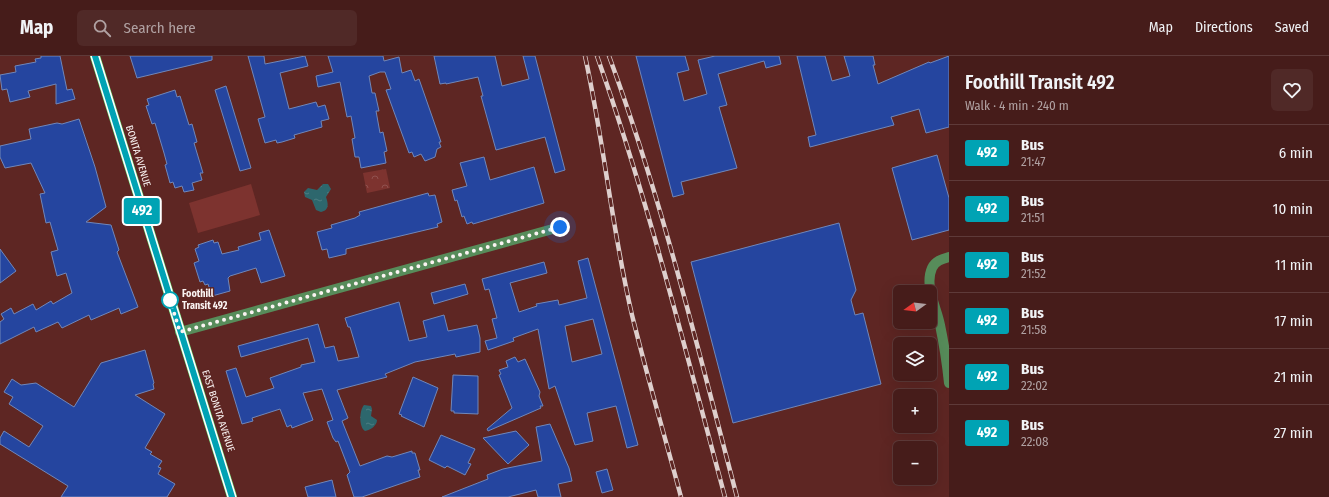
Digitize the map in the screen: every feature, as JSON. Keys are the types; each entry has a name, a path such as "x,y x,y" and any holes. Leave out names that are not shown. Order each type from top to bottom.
{"main road":[{"name":"BONITA AVENUE","path":"95,56 180,332"},
{"name":"EAST BONITA AVENUE","path":"180,332 232,497"}],"street":[{"path":"180,332 560,227"},
{"path":"949,257 936,263 931,269 930,279 931,291 940,324 949,383"}],"green space":[{"path":"386,169 390,188 367,193 363,173"},
{"path":"251,184 260,215 198,233 189,203"}],"water":[{"path":"323,184 328,184 331,189 326,197 328,204 327,208 321,212 316,210 312,200 305,197 304,192 308,188 317,190"},
{"path":"364,405 371,406 371,416 377,420 373,427 365,431 360,419 361,411"}],"building":[{"path":"41,56 60,56 67,90 72,89 75,99 56,104 56,84 28,91 30,97 10,102 7,89 2,90 0,75 16,72 15,66 36,62 35,59 41,58"},
{"path":"130,56 212,56 212,60 137,78"},
{"path":"248,56 264,56 265,64 305,56 308,66 280,73 289,109 316,102 318,107 325,105 329,119 321,121 322,127 294,135 295,138 277,143 276,140 265,143 258,119 265,117"},
{"path":"328,56 383,56 384,61 399,57 402,73 411,70 415,81 419,79 441,142 439,142 441,147 437,149 435,157 425,161 421,154 414,157 412,152 409,153 386,90 391,89 385,72 380,72 369,76 372,93 375,93 379,111 376,111 380,133 383,132 387,151 384,152 386,163 361,168 359,157 355,157 352,139 355,138 351,116 347,117 340,82 318,87 316,76 333,72"},
{"path":"434,56 495,56 502,86 529,79 523,56 535,56 565,170 555,173 545,137 496,150 481,96 483,96 478,77 440,84"},
{"path":"636,56 685,56 689,70 677,73 684,101 707,94 698,60 715,56 779,56 781,64 766,68 764,61 718,74 727,105 719,107 737,168 681,182 684,194 673,197"},
{"path":"797,56 825,56 832,81 850,76 844,56 873,56 875,65 873,65 878,84 929,62 930,63 949,56 949,127 926,133 919,109 891,117 894,125 810,147 808,137 816,135"},
{"path":"226,86 251,168 240,171 215,90"},
{"path":"175,90 177,97 180,96 189,125 192,124 197,142 194,143 203,173 200,173 202,180 192,183 194,190 184,192 182,186 175,188 173,182 170,183 165,165 167,164 155,123 152,124 146,106 149,105 147,99"},
{"path":"79,119 95,167 106,207 86,222 111,225 119,250 117,252 138,307 121,314 119,308 91,320 89,315 62,328 58,322 36,332 34,327 0,344 0,322 4,319 1,314 11,308 14,314 33,304 36,310 51,301 53,304 72,293 66,273 57,276 51,252 58,250 50,222 46,223 40,194 45,193 31,163 5,168 0,157 0,146 31,139 29,129 57,123 62,124"},
{"path":"937,155 949,198 949,230 912,240 892,168"},
{"path":"484,157 490,180 534,167 544,203 473,224 472,222 467,224 464,216 462,217 457,200 455,201 452,190 467,186 460,163"},
{"path":"428,193 429,196 435,195 442,222 437,224 438,227 346,249 346,254 329,258 327,249 322,250 317,232 332,228 331,225 355,218 360,215 359,212"},
{"path":"839,223 856,290 851,300 855,315 863,313 881,384 733,423 691,262"},
{"path":"269,230 285,276 261,283 256,268 230,276 228,278 230,291 212,296 208,284 205,285 203,281 200,282 194,263 199,261 195,249 199,247 198,245 213,240 214,243 218,242 222,254 239,250 238,247 261,240 259,233"},
{"path":"0,249 16,271 0,283"},
{"path":"588,258 638,445 627,448 616,406 587,413 593,441 575,445 555,386 549,389 538,329 513,338 514,341 488,350 485,341 497,338 492,319 497,318 489,289 485,290 482,279 544,262 547,273 510,283 519,312 537,306 536,304 558,300 559,305 587,298 578,261","holes":["593,319 602,354 572,362 565,326"]},
{"path":"465,284 468,294 434,304 431,293"},
{"path":"399,302 409,341 427,337 423,321 444,315 448,331 477,325 480,338 480,352 456,357 455,354 415,362 385,374 387,377 337,390 348,418 342,421 360,466 387,456 392,457 412,451 412,453 415,453 420,470 418,470 420,477 362,497 354,497 347,475 350,472 338,441 336,442 333,438 327,422 333,420 322,389 303,393 313,420 292,428 291,425 287,427 280,409 252,418 253,421 242,424 226,371 236,368 246,397 274,388 270,378 301,367 301,365 315,362 308,338 241,357 238,346 318,324 325,348 334,346 338,361 359,357 350,327 348,327 345,318"},
{"path":"145,350 154,383 154,389 135,395 165,414 145,448 152,452 150,454 162,461 158,467 161,468 158,474 175,484 167,497 61,497 68,486 0,444 0,438 4,431 29,447 43,426 9,404 13,397 4,392 12,379 21,385 36,383 74,407 101,363"},
{"path":"515,357 518,362 525,359 540,392 539,396 543,406 540,406 541,408 488,431 487,429 512,408 499,375 501,374 499,370 508,367 506,361"},
{"path":"453,375 478,376 478,414 454,413 454,411 451,411"},
{"path":"413,377 438,388 424,427 399,414"},
{"path":"550,424 569,468 572,481 558,484 561,497 538,497 536,490 508,497 442,497 488,479 487,475 503,469 542,461 536,427"},
{"path":"516,431 529,445 508,464 483,438"},
{"path":"441,435 475,449 468,463 471,464 465,475 447,466 445,468 429,460"},
{"path":"607,469 613,490 602,493 596,472"},
{"path":"332,480 336,497 308,497 305,487"}],"railway":[{"path":"585,56 598,121 625,283 644,361 681,497"},
{"path":"597,56 616,110 649,220 725,497"},
{"path":"609,56 663,220 737,497"}],"bus line":[{"name":"492","path":"95,56 232,497"}],"place":[{"name":"Foothill Transit 492","path":"170,300"}],"route":[{"path":"170,300 180,332 560,227"}]}
